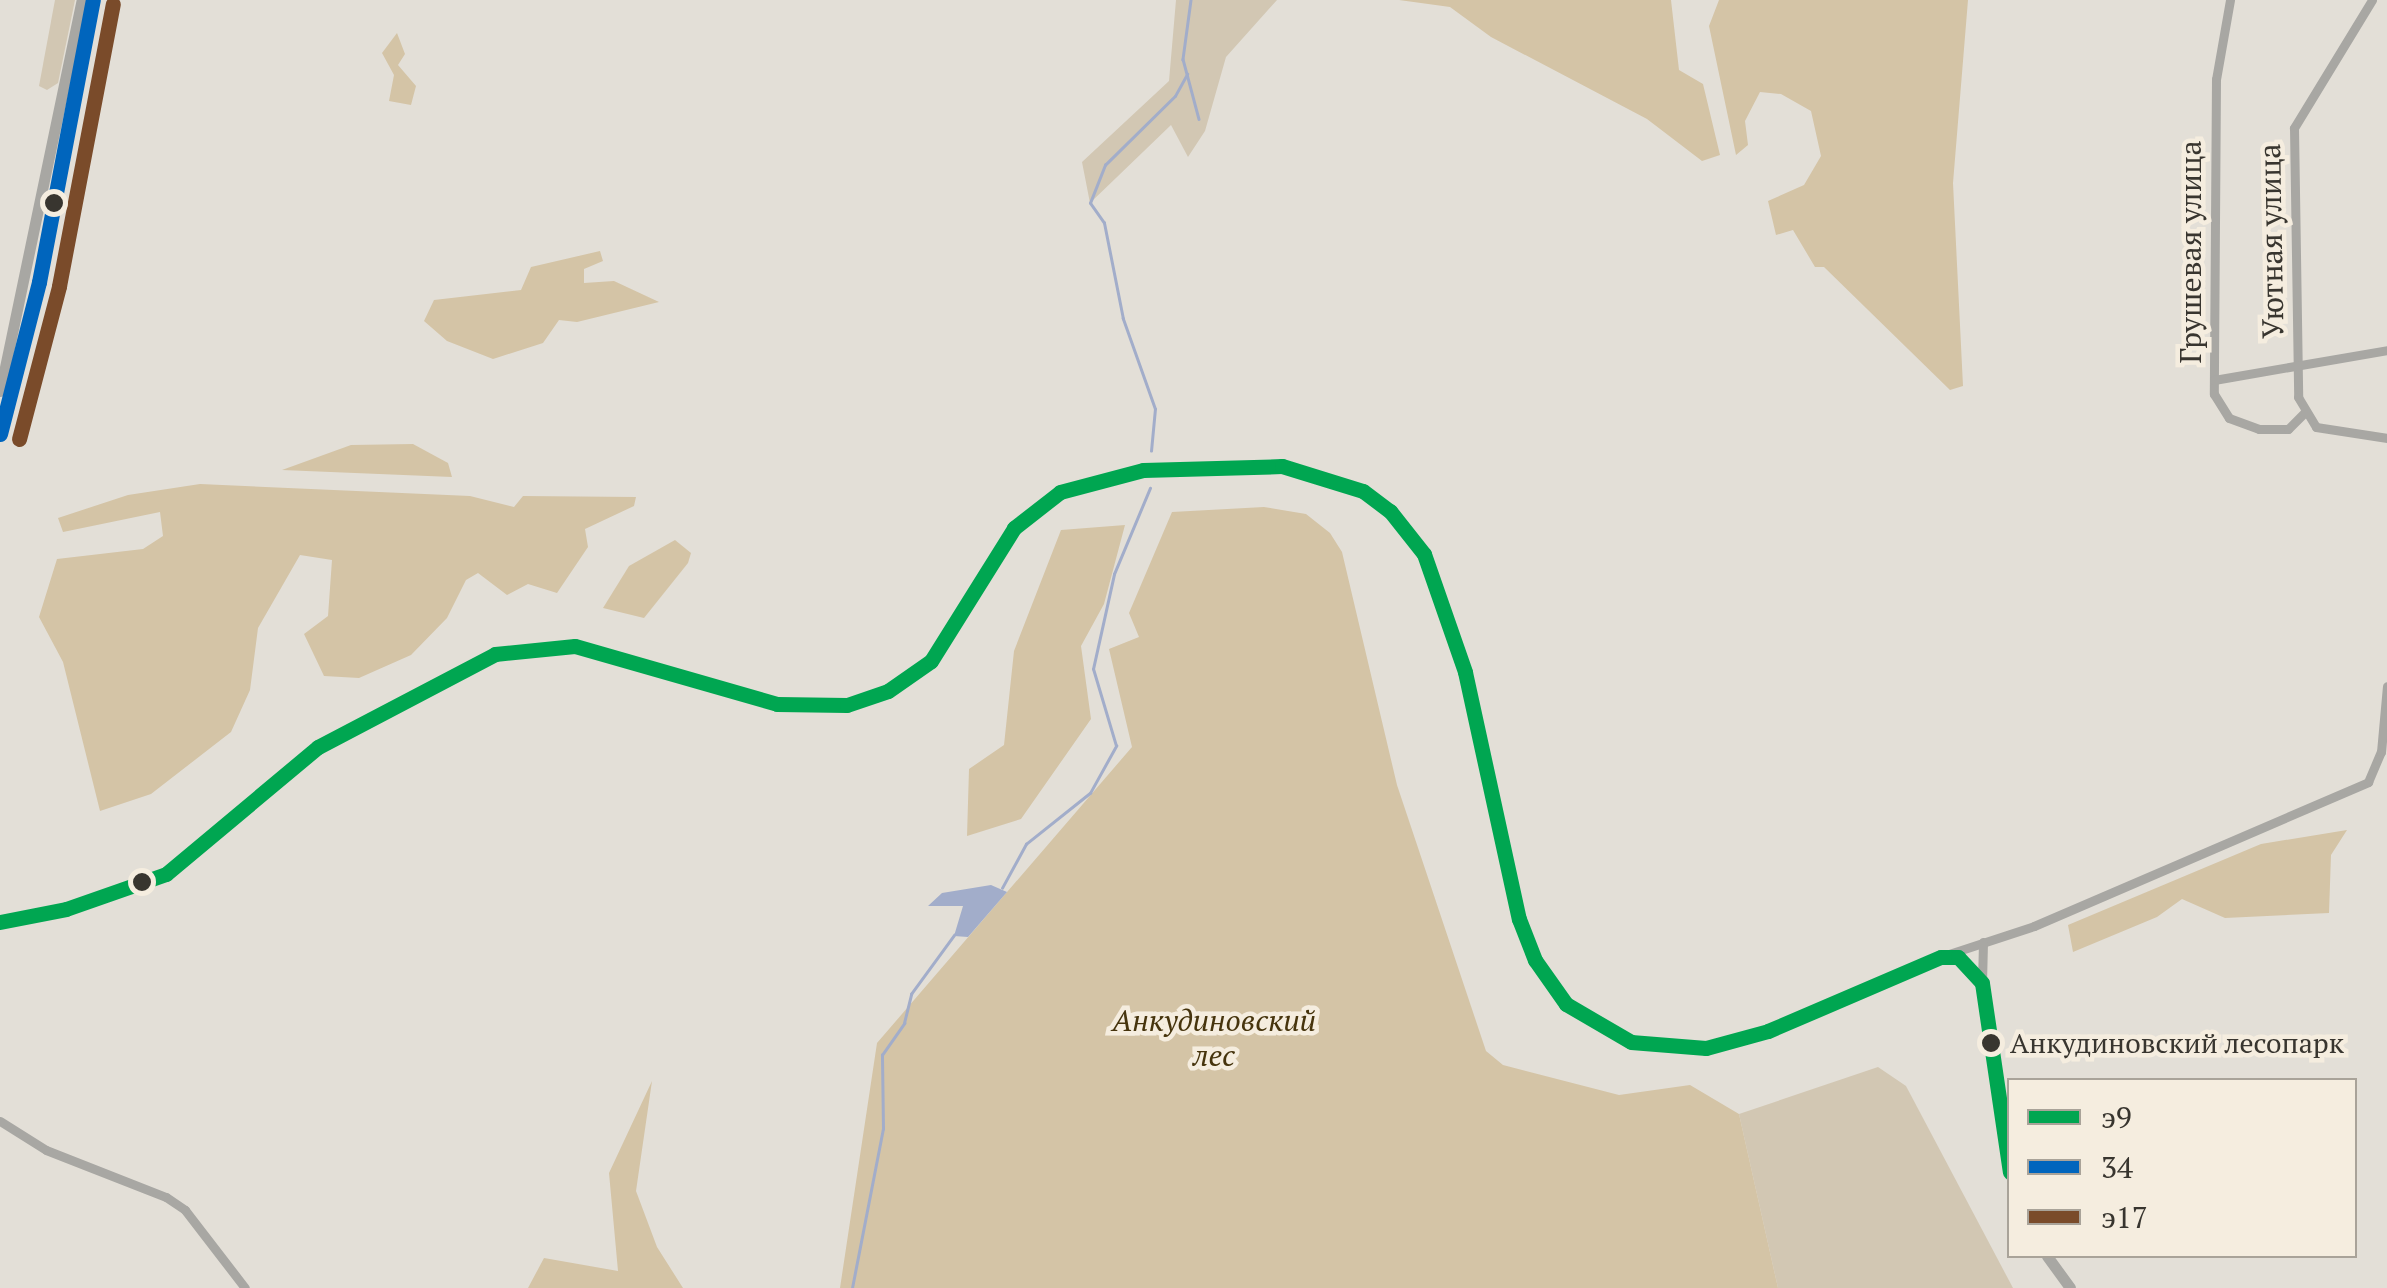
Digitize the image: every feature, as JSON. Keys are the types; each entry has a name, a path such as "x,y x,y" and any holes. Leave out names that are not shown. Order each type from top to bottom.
{"street":[{"path":"0,390 82,0"},
{"path":"0,434 39,282 93,0"},
{"name":"Грушевая улица","path":"2230,0 2216,79 2214,380 2229,418 2259,429 2288,429 2304,414"},
{"name":"Уютная улица","path":"2304,414 2298,366 2294,128 2372,0"},
{"path":"2214,380 2387,350"},
{"path":"2304,414 2316,426 2387,438"},
{"path":"0,922 66,909 166,874 318,746 466,668 518,648 599,650 797,708 867,700 930,661 1014,528 1060,492 1117,473 1258,465 1319,472 1364,490 1390,510 1424,554 1465,672 1522,929 1544,976 1589,1022 1646,1046 1706,1048 1768,1031 2368,782 2378,764 2387,686"},
{"path":"1983,942 1982,982 2007,1154"},
{"path":"1941,957 1966,960 1982,982"},
{"path":"0,1121 46,1150 166,1196 185,1210 245,1288"},
{"path":"2048,1258 2070,1288"}],"shaded area":[{"path":"55,0 75,0 58,83 47,90 39,86"},
{"path":"1176,0 1277,0 1226,57 1205,131 1188,157 1171,125 1090,203 1082,162 1169,81"},
{"path":"1878,1067 1906,1086 2013,1288 1778,1288 1739,1114"}],"green space":[{"path":"1399,0 1671,0 1679,70 1703,84 1720,155 1702,161 1647,119 1491,37 1450,7"},
{"path":"1719,0 1968,0 1953,183 1963,386 1950,390 1824,267 1815,267 1793,230 1776,235 1768,201 1804,185 1821,156 1811,111 1781,94 1760,92 1745,121 1748,145 1736,155 1709,26"},
{"path":"397,33 405,54 398,65 416,86 411,105 389,101 394,75 382,53"},
{"path":"600,251 603,261 584,269 584,283 614,281 659,302 577,322 559,320 543,343 493,359 447,341 424,321 434,300 521,290 531,267"},
{"path":"413,444 448,463 452,477 282,470 351,445"},
{"path":"200,484 470,496 514,507 523,496 636,497 634,506 585,529 588,547 557,593 528,584 507,595 478,573 466,580 447,618 411,655 359,678 324,676 304,634 328,616 332,560 300,555 258,628 250,690 231,732 151,794 100,811 63,662 39,617 57,559 143,549 163,536 160,512 63,532 58,518 128,495"},
{"name":"Анкудиновский лес","path":"1264,507 1306,514 1330,533 1342,552 1397,785 1486,1051 1503,1065 1619,1095 1690,1085 1739,1114 1778,1288 840,1288 877,1043 1132,747 1109,649 1139,637 1129,613 1172,512"},
{"path":"1125,525 1104,604 1081,646 1091,719 1021,819 967,836 969,769 1004,745 1014,651 1061,530"},
{"path":"675,540 691,553 688,563 644,618 603,608 629,566"},
{"path":"2347,830 2331,855 2329,913 2225,918 2182,899 2157,917 2073,952 2068,925 2261,844"},
{"path":"652,1081 636,1191 657,1247 683,1288 528,1288 544,1258 618,1271 609,1173"}],"water":[{"path":"991,885 1007,892 968,937 954,936 963,906 928,906 942,893"}],"waterway":[{"path":"1191,0 1183,59 1199,119"},
{"path":"1151,451 1155,409 1123,319 1104,223 1090,203 1105,165 1175,96 1187,74"},
{"path":"1002,888 1026,844 1090,793 1116,746 1093,669 1114,574 1150,488"},
{"path":"852,1288 883,1129 882,1055 904,1023 911,994 954,935"}],"transit line":[{"name":"34","path":"0,434 39,282 93,0"},
{"name":"э17","path":"19,439 59,286 113,4"},
{"name":"э9","path":"0,922 66,909 166,874 318,747 495,654 575,646 777,704 847,705 888,691 931,661 1014,528 1060,492 1143,470 1282,466 1363,491 1390,511 1424,554 1465,672 1519,919 1535,960 1566,1004 1631,1042 1706,1048 1768,1031 1941,957 1958,957 1982,983 2007,1152"}],"place":[{"name":"Анкудиновский лесопарк","path":"1991,1043"}]}
